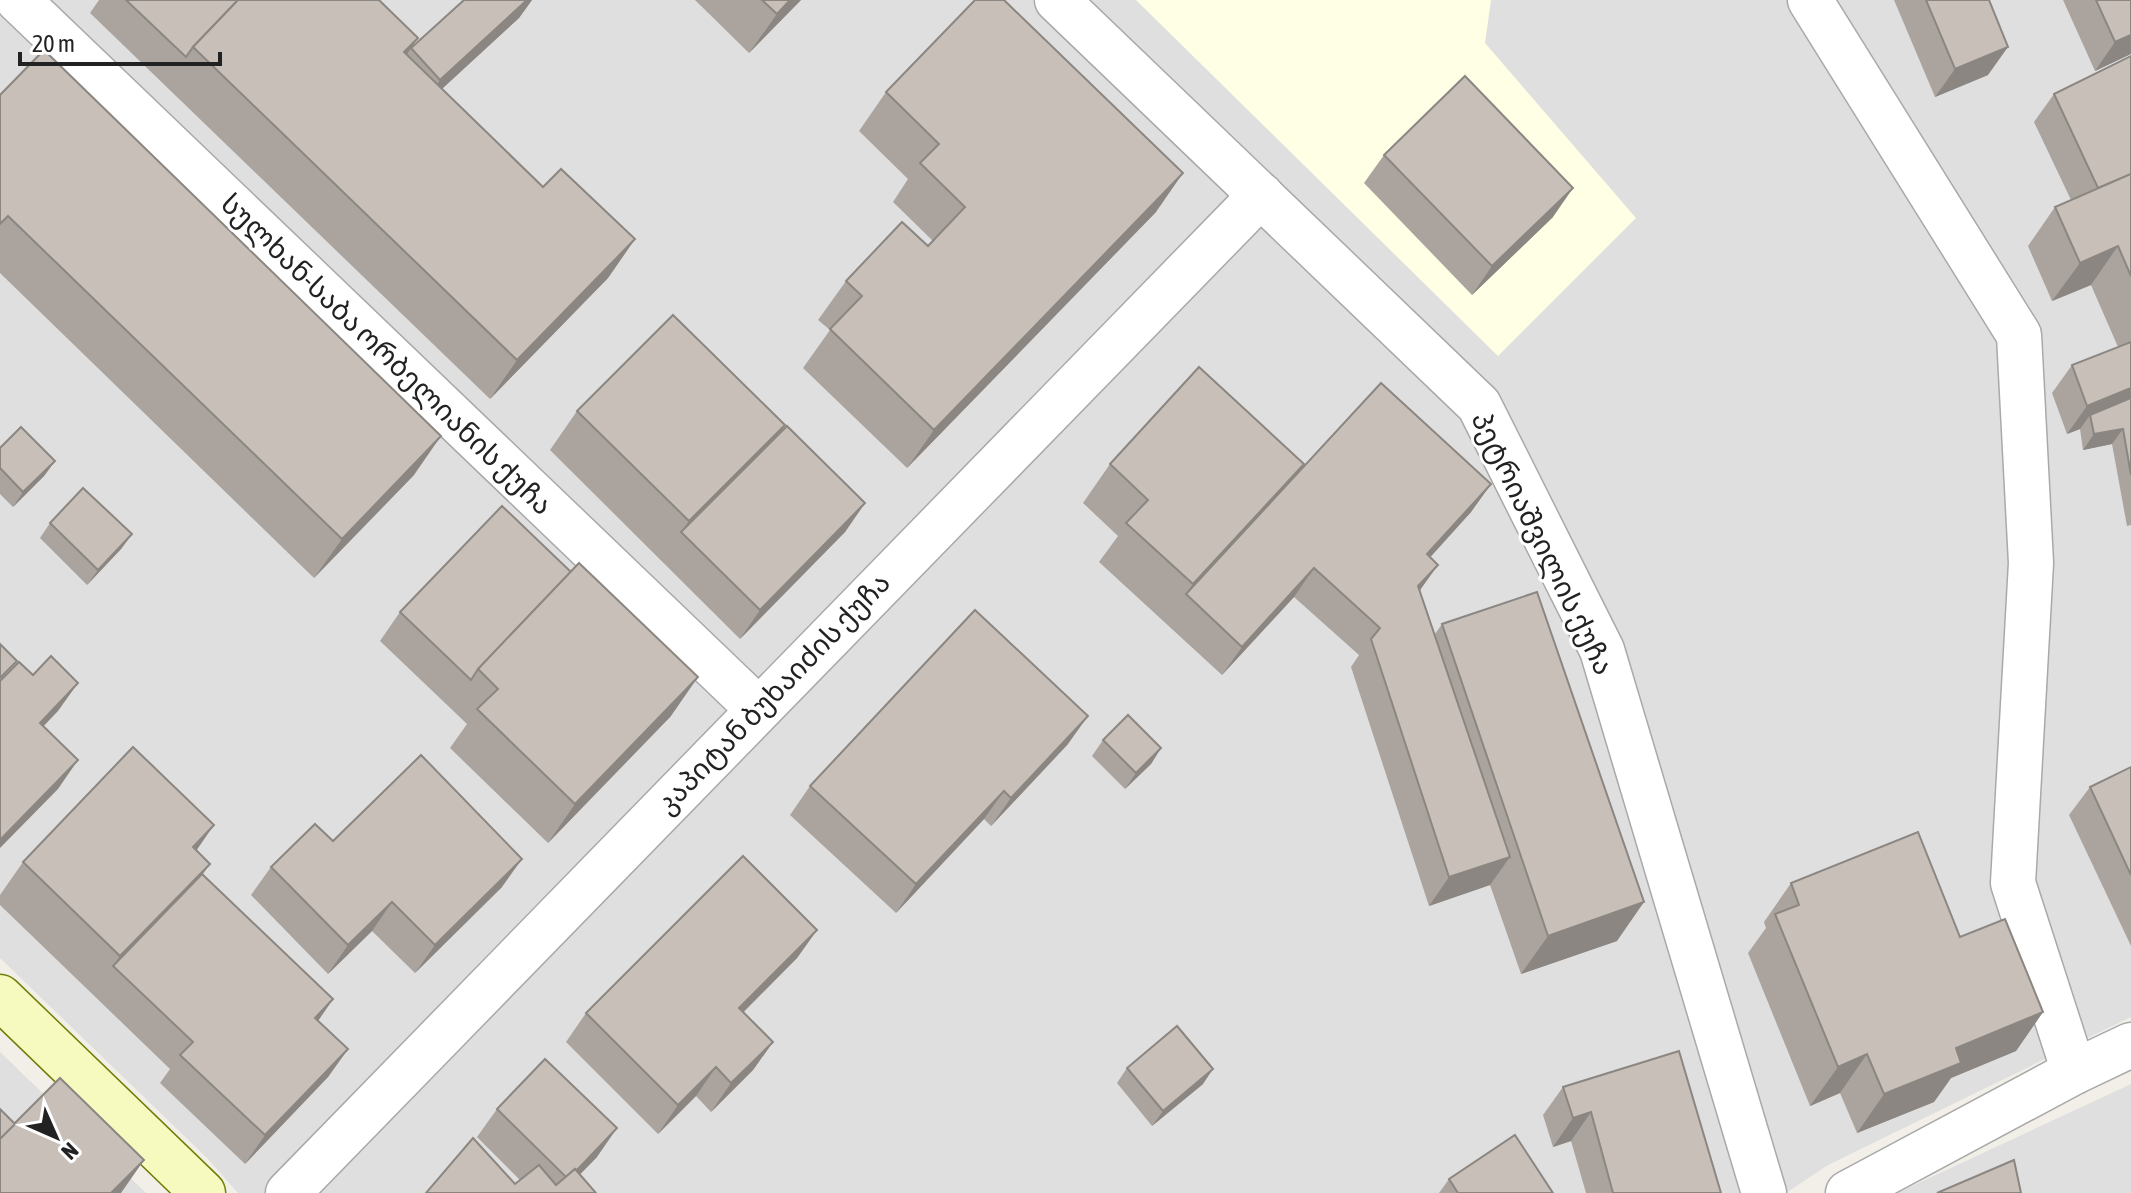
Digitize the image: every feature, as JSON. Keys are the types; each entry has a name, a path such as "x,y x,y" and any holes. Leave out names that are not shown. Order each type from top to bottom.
{"street":[{"name":"სულხან-საბა ორბელიანის ქუჩა","path":"18,0 757,708"},
{"name":"პეტრიაშვილის ქუჩა","path":"1057,0 1479,405 1602,650 1764,1193"},
{"path":"1810,0 2019,335 2031,563 2013,883 2074,1072"},
{"name":"კაპიტან ბუხაიძის ქუჩა","path":"288,1193 757,708 1261,195"},
{"path":"0,997 203,1193"},
{"path":"1848,1193 2074,1072 2131,1045"}],"shaded area":[{"path":"0,0 2131,0 2131,1017 1828,1165 1786,1193 238,1193 207,1158 0,958"},
{"path":"1136,0 1491,0 1485,43 1636,218 1498,356"},
{"path":"0,1052 146,1193 0,1193"},
{"path":"2131,1084 2131,1193 1897,1193"}],"building":[{"path":"126,0 238,0 186,57"},
{"path":"238,0 379,0 418,38 404,52 543,187 561,169 635,239 517,360 193,47"},
{"path":"464,0 527,0 440,80 411,48"},
{"path":"762,0 790,0 777,14"},
{"path":"975,0 1004,0 1183,173 934,430 830,329 862,296 846,281 902,222 928,246 965,207 920,163 939,144 886,92"},
{"path":"1926,0 1989,0 2008,47 1955,69"},
{"path":"2096,0 2131,0 2131,35 2115,42"},
{"path":"44,50 441,436 342,539 8,216 0,224 0,95"},
{"path":"2131,56 2131,174 2098,188 2054,94"},
{"path":"1465,76 1573,188 1492,266 1384,155"},
{"path":"2131,174 2131,276 2118,246 2080,263 2055,207"},
{"path":"673,315 785,425 689,521 577,411"},
{"path":"2131,342 2131,388 2087,406 2072,365"},
{"path":"1199,367 1304,464 1193,584 1126,523 1148,500 1110,464"},
{"path":"1381,383 1491,484 1427,554 1438,565 1418,586 1510,857 1449,877 1371,639 1380,628 1314,568 1242,647 1186,594"},
{"path":"2131,398 2131,475 2123,429 2094,434 2090,415"},
{"path":"787,426 865,503 760,610 681,532"},
{"path":"21,427 55,461 23,492 0,468 0,448"},
{"path":"83,488 132,534 98,570 50,523"},
{"path":"502,506 571,572 471,680 400,612"},
{"path":"579,563 698,677 575,804 477,709 498,689 478,669"},
{"path":"1537,592 1644,902 1548,936 1442,624"},
{"path":"975,610 1088,716 1011,798 1004,791 916,884 810,786"},
{"path":"0,644 17,661 0,678"},
{"path":"51,656 78,683 40,723 78,760 0,840 0,681 19,662 33,675"},
{"path":"1128,715 1161,748 1136,773 1103,740"},
{"path":"133,747 214,825 193,847 210,864 120,956 23,862"},
{"path":"421,755 522,859 435,945 392,902 348,945 271,867 315,824 333,841"},
{"path":"2131,767 2131,875 2090,787"},
{"path":"1918,832 1960,937 2005,919 2043,1012 1956,1048 1961,1063 1884,1094 1867,1054 1838,1067 1775,914 1799,905 1791,883"},
{"path":"743,856 817,930 739,1008 773,1042 731,1083 716,1067 678,1105 586,1013"},
{"path":"202,874 333,999 315,1018 348,1049 265,1135 180,1055 193,1042 113,966"},
{"path":"1177,1026 1213,1069 1163,1111 1127,1068"},
{"path":"1679,1051 1721,1193 1613,1193 1591,1112 1573,1118 1563,1087"},
{"path":"545,1059 617,1128 577,1170 566,1177 497,1109"},
{"path":"60,1078 144,1160 111,1193 0,1193 0,1138"},
{"path":"0,1109 15,1124 0,1139"},
{"path":"1515,1135 1553,1193 1458,1193 1449,1179"},
{"path":"473,1138 515,1184 539,1165 556,1185 575,1169 596,1193 426,1193"},
{"path":"2014,1160 2021,1193 1937,1193"}]}
